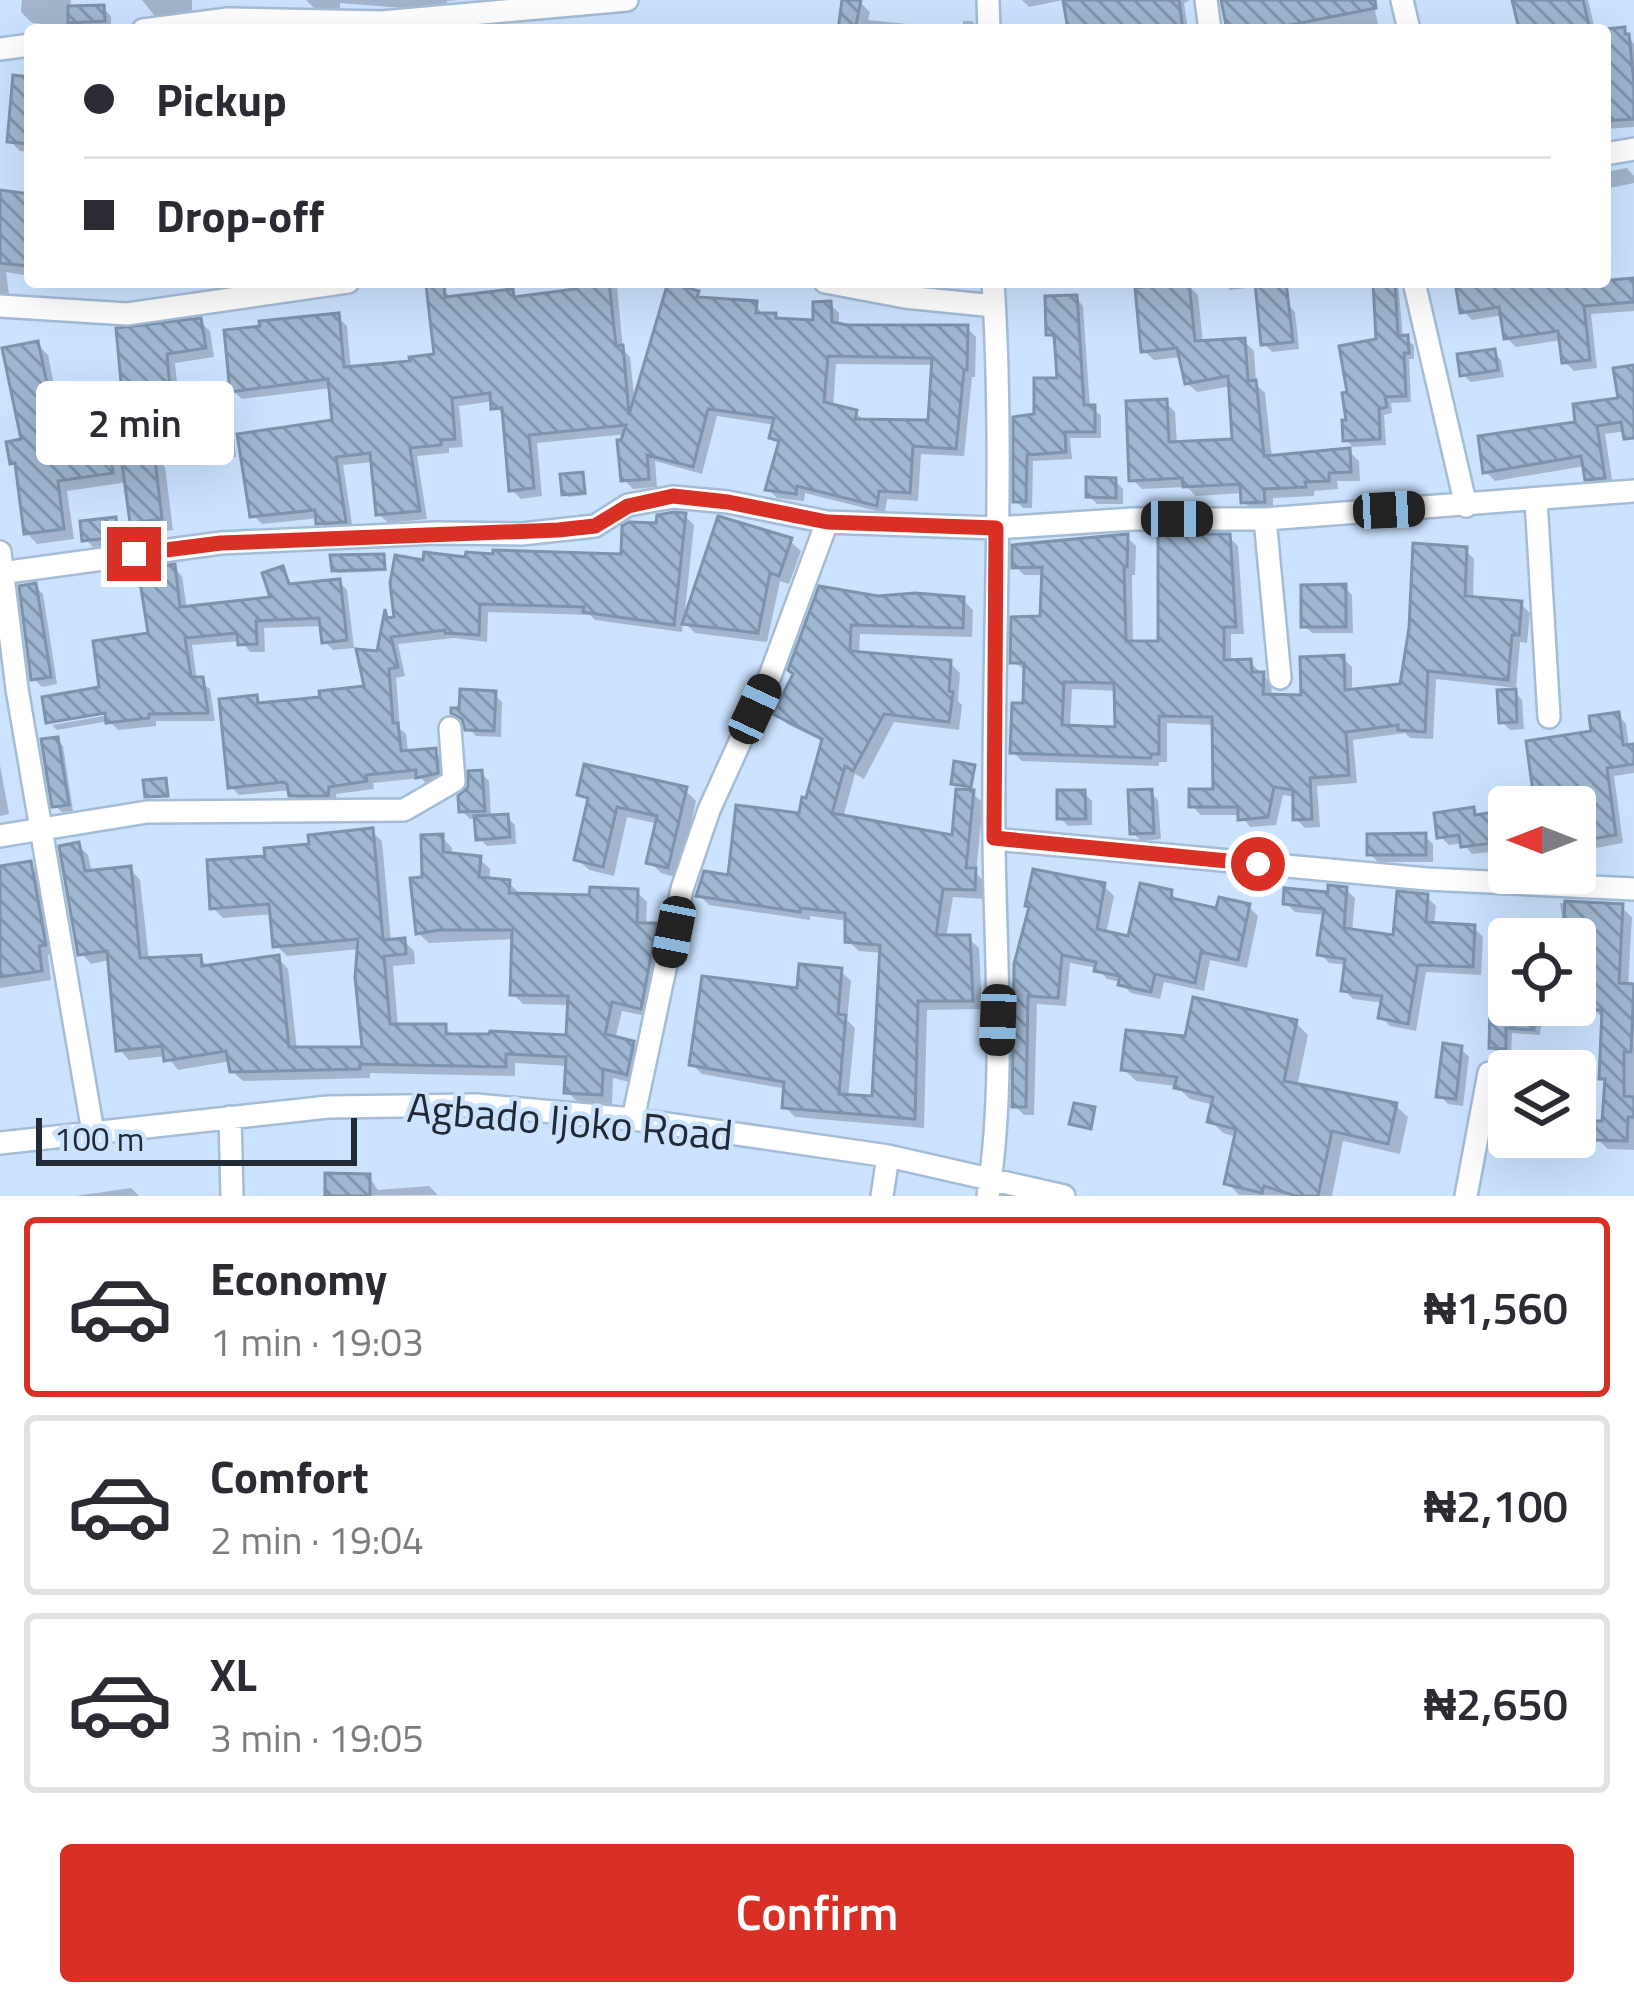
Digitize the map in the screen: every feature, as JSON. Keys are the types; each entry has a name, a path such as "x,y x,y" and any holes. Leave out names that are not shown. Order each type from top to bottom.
{"street":[{"path":"189,24 228,19 382,22 627,0"},
{"path":"0,306 127,314 307,288"},
{"path":"857,288 994,306"},
{"path":"990,1187 998,1020 993,288"},
{"path":"1415,288 1466,506"},
{"path":"93,1132 17,688 1,566 221,543 522,534 595,526 628,506 673,496 827,522 996,528 1133,518 1265,519 1634,491"},
{"path":"1535,500 1549,717"},
{"path":"1265,519 1280,678"},
{"path":"633,1119 682,889 709,810 770,676 827,522"},
{"path":"0,836 148,812 404,810 454,781 450,728"},
{"path":"994,838 1403,877 1634,889"},
{"path":"1466,1196 1488,1078"},
{"name":"Agbado Ijoko Road","path":"0,1143 328,1107 476,1105 633,1119 888,1156 990,1187 1064,1196"},
{"path":"230,1117 232,1196"},
{"path":"882,1196 888,1156"}],"building":[{"path":"842,0 861,0 856,24 839,24"},
{"path":"1063,0 1179,0 1182,24 1067,24"},
{"path":"1221,0 1375,0 1376,8 1295,24 1226,24"},
{"path":"1512,0 1583,0 1589,24 1518,24"},
{"path":"104,5 105,21 68,23 68,6"},
{"path":"1625,27 1629,34 1634,119 1611,121 1611,28"},
{"path":"13,75 24,76 24,143 7,142"},
{"path":"0,190 24,193 24,266 0,263"},
{"path":"1634,278 1634,302 1584,306 1590,360 1562,363 1558,331 1504,339 1499,307 1460,313 1456,288 1611,288 1611,280"},
{"path":"426,288 444,288 445,297 513,289 514,297 610,288 616,346 623,345 629,415 666,288 699,291 697,297 757,301 756,313 776,313 776,318 813,320 813,302 831,301 832,322 847,325 968,325 956,449 913,446 910,493 879,491 877,506 797,486 796,494 765,490 779,441 769,438 774,418 708,409 693,467 647,455 649,479 621,481 617,440 626,425 529,435 534,488 509,491 502,408 491,409 490,393 452,398 455,439 410,448 420,511 376,515 370,453 336,457 346,522 316,524 315,510 250,517 237,434 332,420 328,379 230,392 224,330 260,326 259,321 339,313 344,367 410,361 409,357 434,354","holes":["828,356 932,358 928,420 855,419 857,410 824,402"]},
{"path":"1135,288 1190,288 1195,341 1245,338 1248,381 1256,380 1264,456 1350,448 1351,472 1329,473 1329,481 1305,482 1306,487 1264,489 1265,502 1241,503 1240,484 1183,487 1182,478 1129,481 1126,401 1167,399 1169,442 1232,439 1228,376 1185,384 1177,348 1141,352"},
{"path":"1256,288 1287,288 1293,342 1261,345"},
{"path":"1373,288 1395,288 1398,336 1408,335 1406,396 1385,397 1387,407 1379,409 1380,439 1343,441 1342,393 1347,392 1339,346 1376,339"},
{"path":"1077,295 1084,405 1095,405 1095,432 1065,432 1066,452 1027,455 1026,502 1013,502 1013,417 1034,414 1034,378 1057,378 1054,335 1046,335 1045,296"},
{"path":"201,318 206,348 167,354 170,390 222,385 228,449 184,452 181,413 124,415 116,328"},
{"path":"38,341 52,407 103,404 113,473 58,481 64,529 24,534 15,463 10,464 6,442 21,439 2,348"},
{"path":"1495,349 1498,370 1460,376 1457,354"},
{"path":"1634,365 1634,438 1624,439 1621,422 1597,426 1605,478 1585,480 1581,456 1483,473 1478,436 1575,422 1573,404 1618,398 1613,368"},
{"path":"154,452 162,519 130,523 121,456"},
{"path":"583,472 585,493 562,495 560,474"},
{"path":"1086,477 1116,478 1116,498 1086,497"},
{"path":"686,513 674,625 583,612 584,607 480,604 479,635 445,630 391,637 398,667 389,669 393,723 398,723 401,751 436,748 438,773 416,778 416,770 366,775 367,781 329,787 328,796 289,796 283,782 228,788 219,699 257,695 258,703 320,697 319,691 364,686 356,649 377,651 385,609 387,618 394,617 390,583 395,555 423,560 424,552 465,557 466,552 493,554 493,550 621,554 622,526 656,523 657,515"},
{"path":"718,516 792,538 779,576 770,573 758,633 682,624"},
{"path":"116,517 118,537 82,541 80,521"},
{"path":"1128,534 1126,641 1158,641 1158,534 1230,534 1236,627 1224,627 1224,660 1251,659 1252,672 1264,672 1263,694 1301,695 1300,657 1344,655 1345,690 1400,684 1409,628 1413,543 1467,547 1465,596 1522,601 1519,635 1512,635 1508,680 1428,671 1425,732 1398,730 1398,725 1346,732 1349,775 1310,778 1312,819 1293,820 1293,790 1274,787 1268,817 1238,820 1238,807 1189,807 1189,789 1213,789 1212,717 1159,716 1159,754 1151,758 1010,753 1012,703 1023,703 1024,663 1010,663 1011,617 1040,616 1042,567 1012,568 1012,545","holes":["1064,682 1114,683 1115,727 1062,725"]},
{"path":"384,554 385,569 332,571 330,555"},
{"path":"175,564 180,607 270,597 262,573 283,566 289,584 340,579 347,640 322,643 319,618 256,621 257,644 238,645 237,633 185,638 191,677 203,677 208,713 149,714 149,718 106,723 105,713 46,723 42,697 99,687 93,641 148,633 138,569"},
{"path":"36,583 51,677 31,680 19,586"},
{"path":"1346,584 1346,627 1301,627 1301,585"},
{"path":"819,586 878,596 964,597 963,628 851,625 850,651 951,660 949,691 953,692 949,722 884,714 853,771 845,766 832,813 952,835 956,789 974,790 966,868 976,868 975,890 943,889 936,935 970,935 973,1001 918,1001 915,1119 782,1108 784,1082 689,1065 702,976 797,988 799,964 842,968 838,1014 846,1015 839,1094 872,1096 880,945 845,942 845,913 801,908 800,912 696,896 704,871 728,875 736,805 799,813 802,797 806,798 822,739 773,714 793,674 788,670"},
{"path":"460,689 496,691 494,731 465,730 462,719 451,713 451,708 459,708"},
{"path":"1516,689 1517,722 1499,723 1497,690"},
{"path":"1619,712 1623,745 1634,744 1634,764 1607,768 1616,835 1596,838 1596,786 1532,786 1526,741 1591,731 1589,716"},
{"path":"58,737 69,805 52,807 41,739"},
{"path":"954,761 975,765 971,787 951,784"},
{"path":"584,764 687,787 668,868 646,863 657,816 617,807 603,867 574,860 588,798 577,795"},
{"path":"482,770 485,811 459,812 458,796 468,787 468,771"},
{"path":"166,778 168,796 145,797 143,780"},
{"path":"1152,789 1154,833 1130,834 1128,790"},
{"path":"1057,790 1085,790 1086,819 1057,819"},
{"path":"1474,807 1475,815 1488,813 1488,844 1461,847 1459,835 1437,838 1434,813"},
{"path":"508,814 510,837 476,840 474,816"},
{"path":"373,828 383,940 405,938 406,954 384,956 390,1024 446,1024 446,1034 566,1035 568,996 510,995 512,930 416,934 410,878 422,877 421,835 443,834 443,852 481,856 479,877 510,880 509,893 589,895 590,887 638,889 637,923 657,923 641,1009 612,1002 605,1034 634,1041 627,1075 603,1069 602,1095 564,1093 566,1057 506,1054 506,1067 360,1064 360,1069 230,1072 226,1051 164,1061 162,1046 116,1051 107,951 78,955 59,846 79,842 85,871 131,866 140,958 201,955 202,966 279,955 289,1047 362,1047 355,977 358,939 273,947 269,904 210,909 207,860 265,856 264,848 309,844 308,835"},
{"path":"1426,833 1426,855 1367,855 1367,834"},
{"path":"31,861 46,945 39,946 42,971 0,977 0,866"},
{"path":"1033,869 1105,883 1097,929 1128,936 1140,883 1172,890 1171,898 1216,908 1219,897 1250,904 1238,960 1201,952 1195,983 1155,974 1151,992 1118,985 1120,976 1094,971 1096,962 1062,955 1058,998 1028,996 1026,1107 1012,1107 1014,964"},
{"path":"1328,885 1347,887 1344,928 1393,935 1397,891 1428,894 1426,922 1475,925 1473,967 1418,965 1408,1024 1378,1018 1382,996 1341,991 1345,959 1317,955 1324,909 1283,904 1284,888 1328,892"},
{"path":"1565,901 1623,904 1619,983 1634,984 1631,1052 1624,1052 1624,1096 1634,1097 1627,1141 1596,1140 1605,1079 1599,1079 1602,1010 1596,1010 1596,918 1564,918"},
{"path":"1193,997 1297,1020 1284,1081 1397,1103 1388,1144 1332,1131 1318,1196 1296,1196 1264,1186 1262,1193 1224,1184 1236,1129 1207,1122 1213,1097 1174,1088 1177,1077 1121,1070 1126,1030 1185,1036"},
{"path":"1490,1026 1534,1026 1534,1030 1506,1028 1506,1049 1489,1048"},
{"path":"1443,1043 1462,1046 1456,1099 1436,1097"},
{"path":"1074,1103 1095,1107 1091,1129 1069,1124"},
{"path":"325,1173 370,1174 370,1196 325,1196"}],"route":[{"path":"134,554 221,543 522,534 595,526 628,506 673,496 827,522 996,528 994,838 1258,864"}]}
